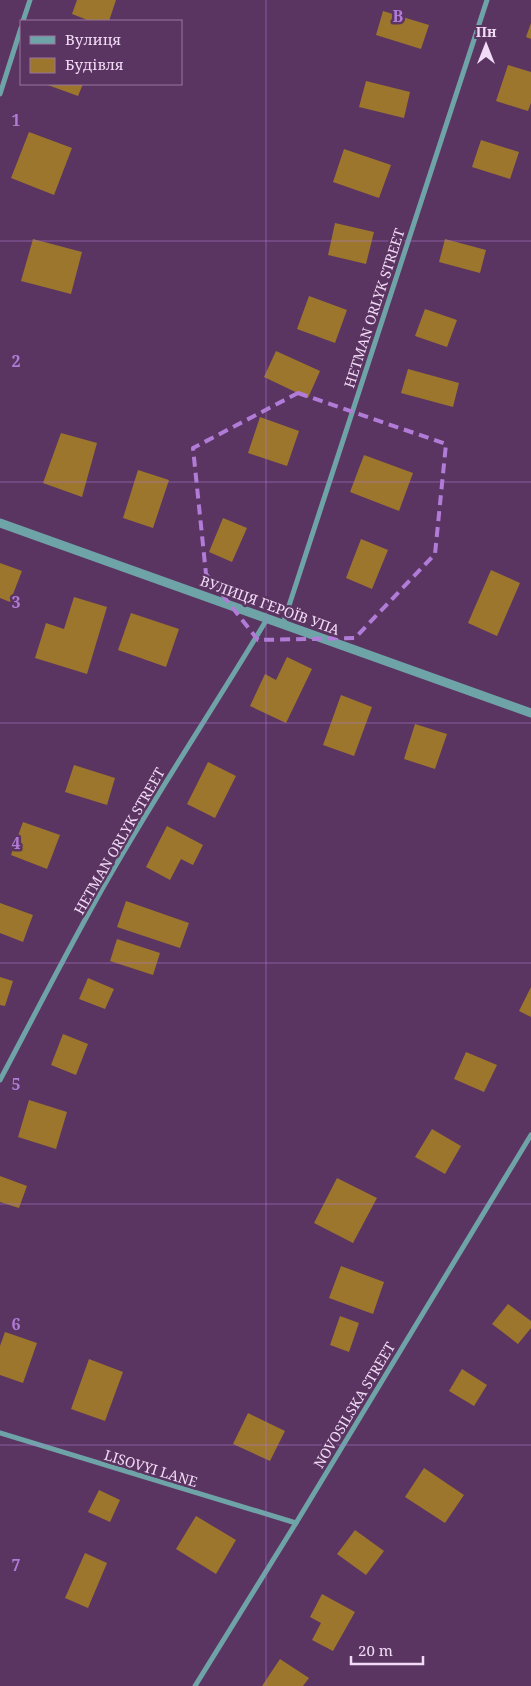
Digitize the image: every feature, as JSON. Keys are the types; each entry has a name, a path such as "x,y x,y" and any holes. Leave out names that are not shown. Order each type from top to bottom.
{"street":[{"path":"24,20 30,0"},
{"name":"HETMAN ORLYK STREET","path":"282,624 487,0"},
{"path":"0,94 20,31"},
{"name":"ВУЛИЦЯ ГЕРОЇВ УПА","path":"0,523 531,713"},
{"name":"HETMAN ORLYK STREET","path":"0,1080 96,899 186,749 268,619"},
{"name":"NOVOSILSKA STREET","path":"195,1686 531,1135"},
{"name":"LISOVYI LANE","path":"0,1433 296,1523"}],"highlighted area":[{"path":"298,393 446,444 435,554 355,638 258,640 206,574 193,448"}],"building":[{"path":"77,0 116,0 109,20 87,20 72,14"},
{"path":"383,11 429,25 421,49 376,35"},
{"path":"531,23 531,39 526,37"},
{"path":"508,65 531,72 531,103 528,111 496,101"},
{"path":"366,81 410,92 404,118 359,107"},
{"path":"48,85 83,85 78,96"},
{"path":"29,132 72,148 54,195 11,178"},
{"path":"481,140 519,152 510,179 472,167"},
{"path":"344,149 391,165 379,198 333,182"},
{"path":"335,223 374,232 366,264 328,255"},
{"path":"33,239 82,252 71,294 21,281"},
{"path":"445,239 486,250 480,273 439,262"},
{"path":"309,296 347,310 335,343 297,329"},
{"path":"425,309 457,320 447,347 415,336"},
{"path":"276,351 320,371 308,398 264,377"},
{"path":"408,369 459,383 453,407 401,393"},
{"path":"260,417 299,431 287,466 248,453"},
{"path":"61,433 97,443 82,497 43,483"},
{"path":"364,455 413,473 399,511 350,492"},
{"path":"138,470 169,480 153,528 123,518"},
{"path":"223,518 247,528 232,562 209,552"},
{"path":"361,539 388,550 372,589 346,578"},
{"path":"0,563 22,571 10,602 0,598"},
{"path":"491,570 520,583 497,636 468,623"},
{"path":"74,597 107,607 87,674 35,658 46,623 64,629"},
{"path":"131,613 179,629 166,667 118,650"},
{"path":"287,657 312,669 286,723 250,706 265,674 276,680"},
{"path":"341,695 372,707 354,756 323,745"},
{"path":"415,724 447,734 435,769 404,759"},
{"path":"208,762 236,776 215,818 187,804"},
{"path":"74,765 115,778 107,805 65,792"},
{"path":"23,822 60,835 47,869 11,855"},
{"path":"167,826 203,845 193,865 181,859 170,880 146,867"},
{"path":"126,901 189,923 180,948 117,927"},
{"path":"0,903 33,915 23,942 0,933"},
{"path":"117,939 160,953 153,975 110,961"},
{"path":"0,977 13,981 5,1006 0,1005"},
{"path":"88,978 114,989 105,1009 79,999"},
{"path":"531,987 531,1017 519,1011"},
{"path":"63,1034 88,1044 76,1075 51,1065"},
{"path":"466,1052 497,1065 484,1092 454,1079"},
{"path":"29,1100 67,1112 56,1149 18,1137"},
{"path":"432,1129 461,1146 445,1174 415,1157"},
{"path":"0,1176 27,1186 19,1208 0,1202"},
{"path":"337,1178 377,1198 353,1243 314,1223"},
{"path":"341,1266 384,1282 373,1314 329,1298"},
{"path":"508,1304 531,1321 531,1328 518,1344 492,1324"},
{"path":"340,1316 359,1323 349,1352 330,1345"},
{"path":"5,1332 37,1343 23,1383 0,1375 0,1346"},
{"path":"89,1359 123,1372 105,1421 71,1409"},
{"path":"462,1369 487,1385 474,1406 449,1391"},
{"path":"248,1413 285,1431 270,1461 233,1444"},
{"path":"424,1468 464,1495 445,1523 405,1497"},
{"path":"99,1490 120,1500 110,1522 88,1512"},
{"path":"196,1516 236,1540 216,1574 176,1549"},
{"path":"355,1530 384,1551 366,1575 337,1554"},
{"path":"85,1553 107,1563 88,1608 65,1598"},
{"path":"322,1594 355,1612 333,1651 312,1640 321,1623 310,1617"},
{"path":"280,1659 309,1678 303,1686 262,1686"}]}
